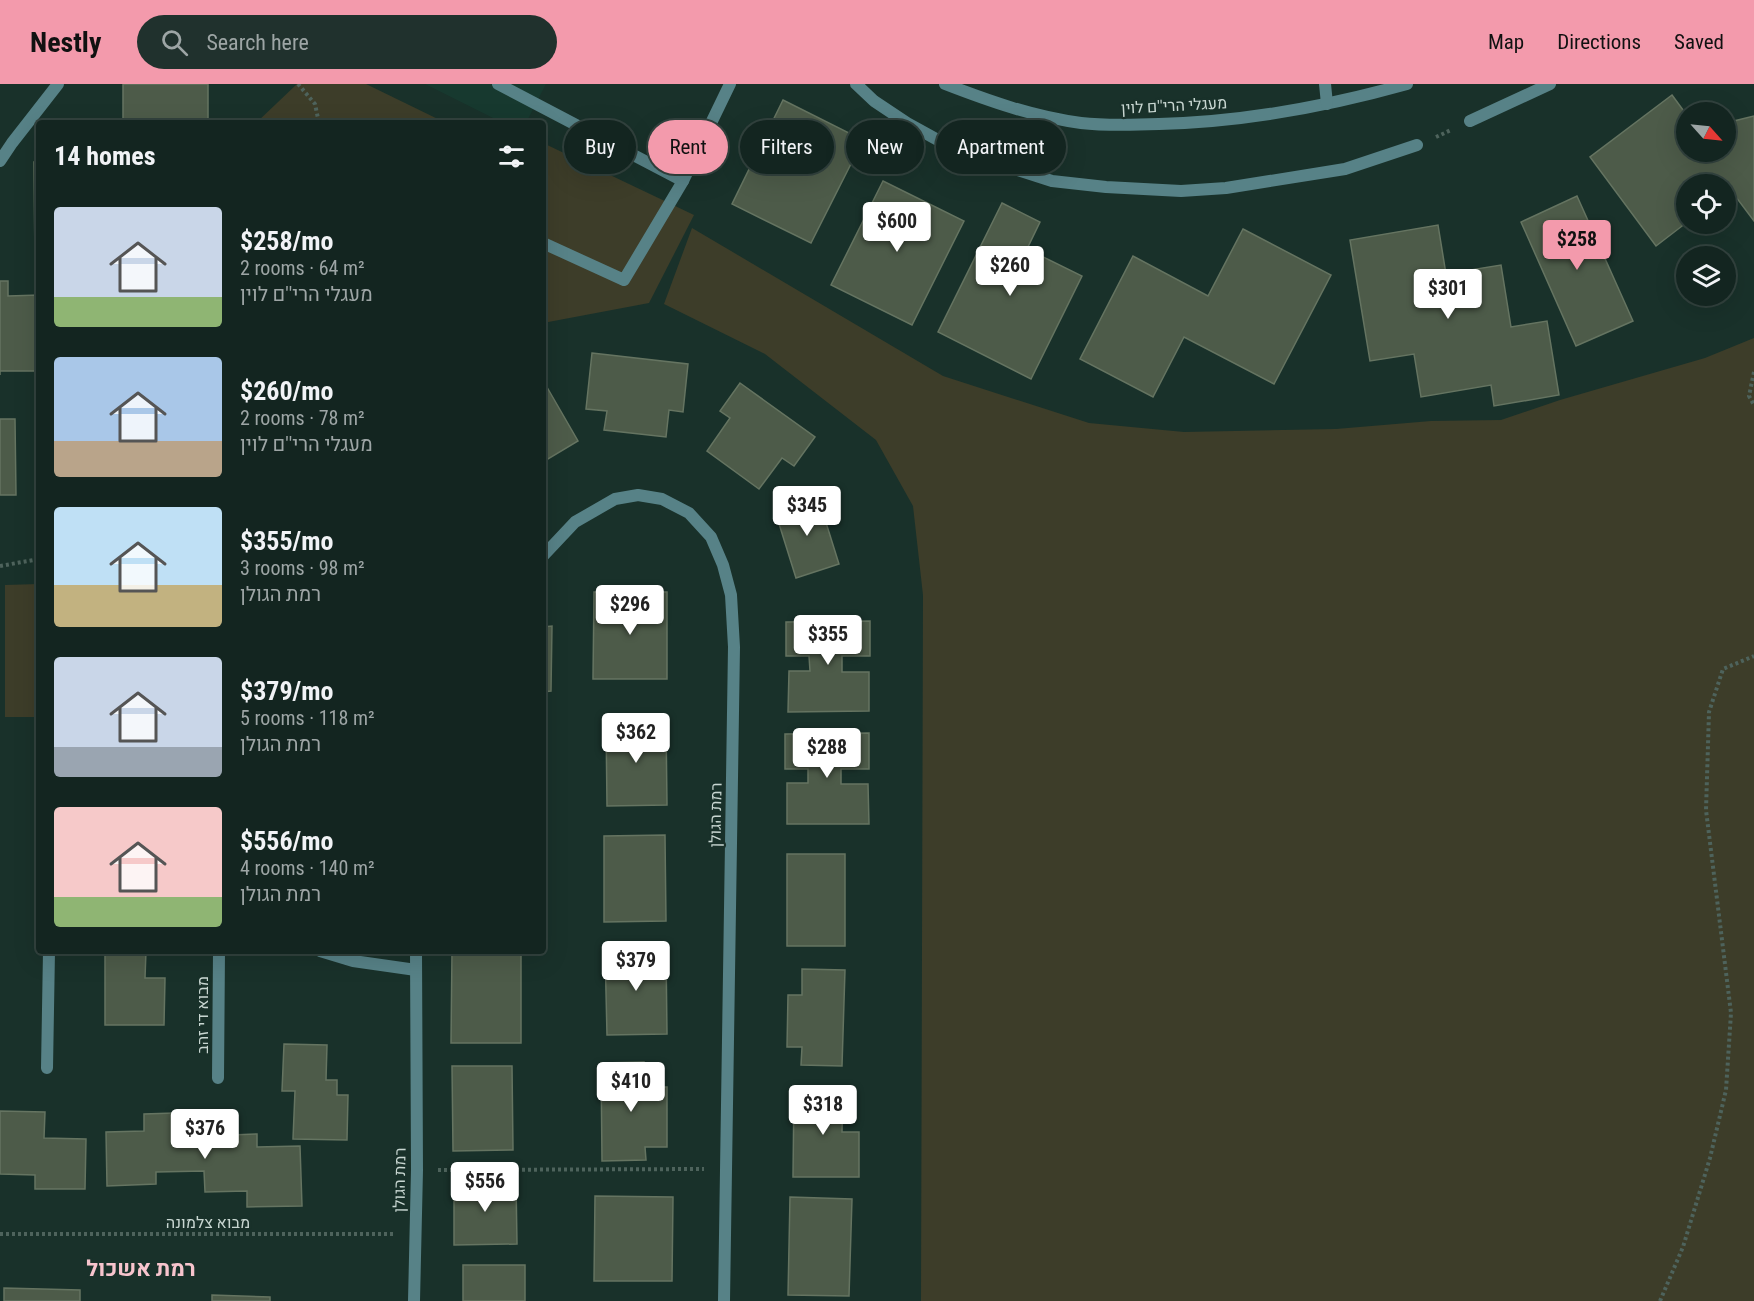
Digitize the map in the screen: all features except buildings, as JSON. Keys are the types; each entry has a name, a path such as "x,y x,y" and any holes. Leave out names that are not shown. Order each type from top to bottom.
{"street":[{"path":"0,161 58,84"},
{"path":"498,84 683,181"},
{"path":"546,244 624,280 683,181 730,84"},
{"path":"856,84 899,117 956,150 1052,181 1106,187 1181,191 1226,188 1345,169 1417,145"},
{"name":"מעגלי הרי''ם לוין","path":"945,84 972,89 1031,113 1081,123 1132,125 1185,124 1258,117 1327,104 1407,84"},
{"path":"1324,84 1327,104"},
{"path":"1470,121 1550,84"},
{"name":"רמת הגולן","path":"546,553 575,522 615,499 638,495 662,499 689,513 711,537 723,565 731,596 734,647 724,1301"},
{"path":"47,1068 49,954"},
{"name":"מבוא די זהב","path":"218,1078 219,954"},
{"path":"330,954 353,961 416,970"},
{"name":"רמת הגולן","path":"414,1301 417,1170 416,954"}],"path":[{"path":"298,84 315,104 318,120"},
{"path":"1417,145 1470,121"},
{"path":"1754,372 1749,396 1754,405"},
{"path":"0,566 36,560"},
{"path":"1660,1301 1683,1247 1710,1158 1726,1090 1731,1013 1706,810 1709,712 1723,669 1754,656"},
{"path":"417,1170 726,1169"},
{"name":"מבוא צלמונה","path":"0,1233 415,1234"}],"shaded area":[{"path":"297,84 366,84 440,120 259,120"},
{"path":"425,84 546,84 528,120 497,120"},
{"path":"546,144 564,153 564,174 608,174 694,215 649,303 546,322"},
{"path":"692,228 943,376 1089,423 1184,432 1336,429 1431,421 1501,420 1560,400 1705,358 1754,338 1754,1301 921,1301 923,595 913,506 876,440 765,354 664,304"},
{"path":"36,584 36,717 5,717 5,585"}],"district":[{"name":"רמת אשכול","path":"141,1268"}]}
